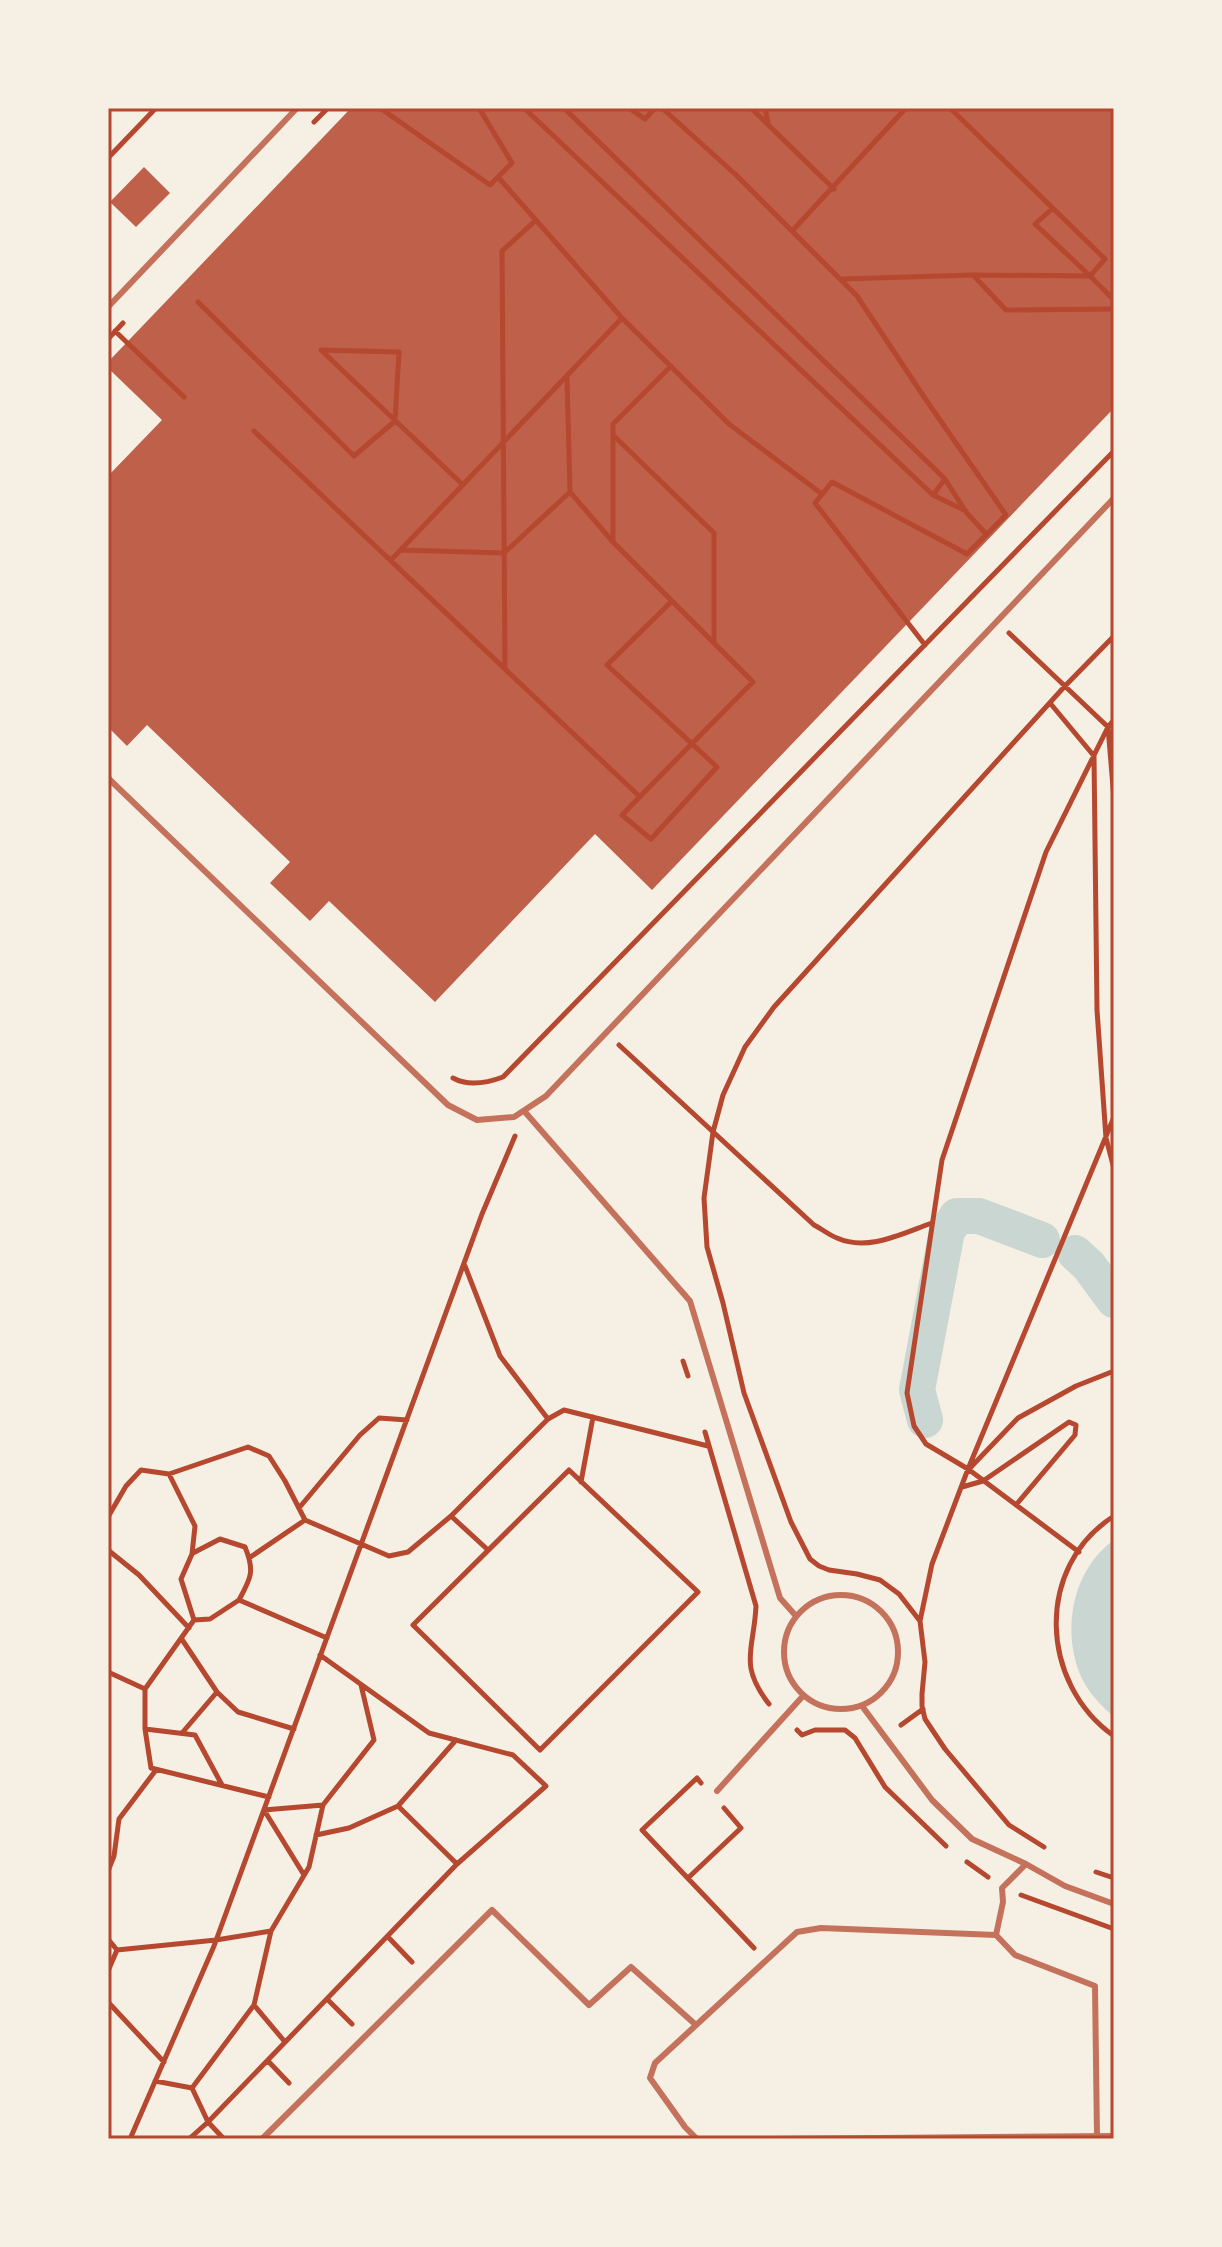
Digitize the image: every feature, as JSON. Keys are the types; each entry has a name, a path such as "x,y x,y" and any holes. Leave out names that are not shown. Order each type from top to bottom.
{"lane":[{"path":"108,307 297,108"},
{"path":"108,778 448,1105 477,1120 514,1117 546,1096 1114,498"},
{"path":"525,1112 690,1301 780,1598 796,1616"},
{"path":"846,1595 865,1600 880,1611 892,1626 898,1644 897,1663 890,1681 878,1695 862,1706 847,1709 818,1705 803,1696 785,1666 783,1649 787,1631 796,1616 810,1603 827,1596 846,1595"},
{"path":"717,1791 803,1696"},
{"path":"862,1706 932,1800 972,1839 1065,1886 1114,1904"},
{"path":"996,1935 1003,1902 1002,1888 1026,1864"},
{"path":"262,2139 492,1910 589,2005 631,1967 696,2025"},
{"path":"697,2139 650,2078 655,2063 797,1932 821,1928 996,1935 1015,1955 1095,1986 1097,2136"},
{"path":"770,2139 1114,2136"}],"path":[{"path":"108,158 156,108"},
{"path":"380,108 490,185 512,163 479,108"},
{"path":"524,108 933,495 966,512"},
{"path":"564,108 945,479 966,512 986,534"},
{"path":"629,108 645,119 655,108"},
{"path":"662,108 735,174 857,296 1006,515 967,554 832,482 815,503 925,645"},
{"path":"751,108 834,189"},
{"path":"765,108 768,125"},
{"path":"793,231 906,108"},
{"path":"841,279 973,275 1090,276 1105,259 950,108"},
{"path":"498,177 622,318 729,424 822,494"},
{"path":"1052,209 1035,224 1114,300"},
{"path":"505,669 502,251 536,220"},
{"path":"973,275 1006,310 1114,309"},
{"path":"198,302 354,456 395,421 399,352 321,350 395,421 463,485"},
{"path":"391,560 622,318"},
{"path":"115,331 184,397"},
{"path":"613,542 613,424 671,366"},
{"path":"567,376 570,492 613,542 672,601 753,682 692,744 640,797 622,815 651,839 717,767 692,744 607,665 672,601"},
{"path":"254,431 640,797"},
{"path":"613,435 714,533 714,643"},
{"path":"446,1075 460,1082 486,1084 503,1077 1114,451"},
{"path":"933,495 945,479"},
{"path":"401,550 504,553 570,492"},
{"path":"997,621 1108,727 1114,799"},
{"path":"920,1621 899,1594 880,1580 819,1566 810,1559 791,1522 744,1393 707,1247 704,1198 713,1132 723,1095 745,1047 774,1007 1114,636"},
{"path":"1050,703 1094,756 1097,1010 1106,1138 1114,1169"},
{"path":"1079,1552 968,1469 926,1444 914,1426 907,1393 942,1160 1046,852 1114,720"},
{"path":"606,1033 814,1225 839,1239 858,1244 884,1240 932,1223"},
{"path":"130,2139 216,1940 482,1214 525,1112"},
{"path":"1046,1848 1009,1825 945,1749 925,1719 922,1694 925,1662 920,1621 932,1564 968,1469 1114,1117"},
{"path":"464,1265 500,1356 548,1419"},
{"path":"968,1469 1018,1418 1076,1386 1114,1371"},
{"path":"108,1517 126,1486 141,1470 169,1474 248,1447 269,1456 305,1520 389,1556 408,1552 451,1516 548,1419 564,1410 709,1446"},
{"path":"581,1482 593,1417"},
{"path":"299,1508 360,1435 379,1418 407,1420"},
{"path":"961,1488 983,1481 1069,1422 1076,1425 1075,1435 1016,1505"},
{"path":"569,1470 698,1592 540,1750 413,1625 488,1550 569,1470"},
{"path":"169,1474 195,1526 192,1554 181,1579 194,1620 145,1689 145,1729 151,1768 269,1797"},
{"path":"451,1516 488,1550"},
{"path":"1114,1516 1089,1538 1063,1581 1055,1631 1059,1658 1068,1684 1083,1707 1114,1736"},
{"path":"249,1558 305,1520"},
{"path":"192,1554 220,1539 245,1547 252,1563 250,1580 239,1600 210,1619 194,1620"},
{"path":"108,1550 139,1575 189,1628"},
{"path":"239,1600 327,1638"},
{"path":"181,1638 217,1692 238,1712 294,1729"},
{"path":"189,2139 457,1864 546,1786 513,1755 429,1733 320,1655"},
{"path":"108,1672 145,1689"},
{"path":"192,2088 254,2005 271,1931 309,1867 323,1805 374,1740 361,1685"},
{"path":"182,1733 217,1692"},
{"path":"900,1726 923,1709"},
{"path":"145,1729 195,1735 222,1786"},
{"path":"316,1835 349,1828 398,1806 456,1740"},
{"path":"108,1871 114,1856 119,1819 156,1770"},
{"path":"704,1786 697,1778 642,1830 766,1961"},
{"path":"264,1810 323,1805"},
{"path":"398,1806 457,1864"},
{"path":"688,1878 741,1828 722,1806"},
{"path":"264,1810 304,1875"},
{"path":"1085,1868 1114,1878"},
{"path":"117,1950 271,1931"},
{"path":"388,1937 425,1976"},
{"path":"108,1939 117,1950"},
{"path":"108,1971 117,1950"},
{"path":"327,1999 365,2036"},
{"path":"108,2002 164,2062"},
{"path":"254,2005 285,2042"},
{"path":"268,2061 304,2097"},
{"path":"155,2081 192,2088"},
{"path":"192,2088 208,2122 224,2139"}],"shaded area":[{"path":"1114,1540 1114,1717 1094,1697 1079,1672 1074,1655 1072,1618 1080,1583 1100,1552"}],"building":[{"path":"351,108 1114,108 1114,408 652,890 595,834 435,1002 329,901 310,921 270,883 290,862 147,725 127,746 108,727 108,476 162,420 108,368 108,362"},
{"path":"144,167 170,193 136,227 110,202"}],"waterway":[{"path":"925,1420 917,1390 947,1231 957,1216 979,1216 1042,1240"},
{"path":"1075,1253 1089,1266 1114,1300"}]}
